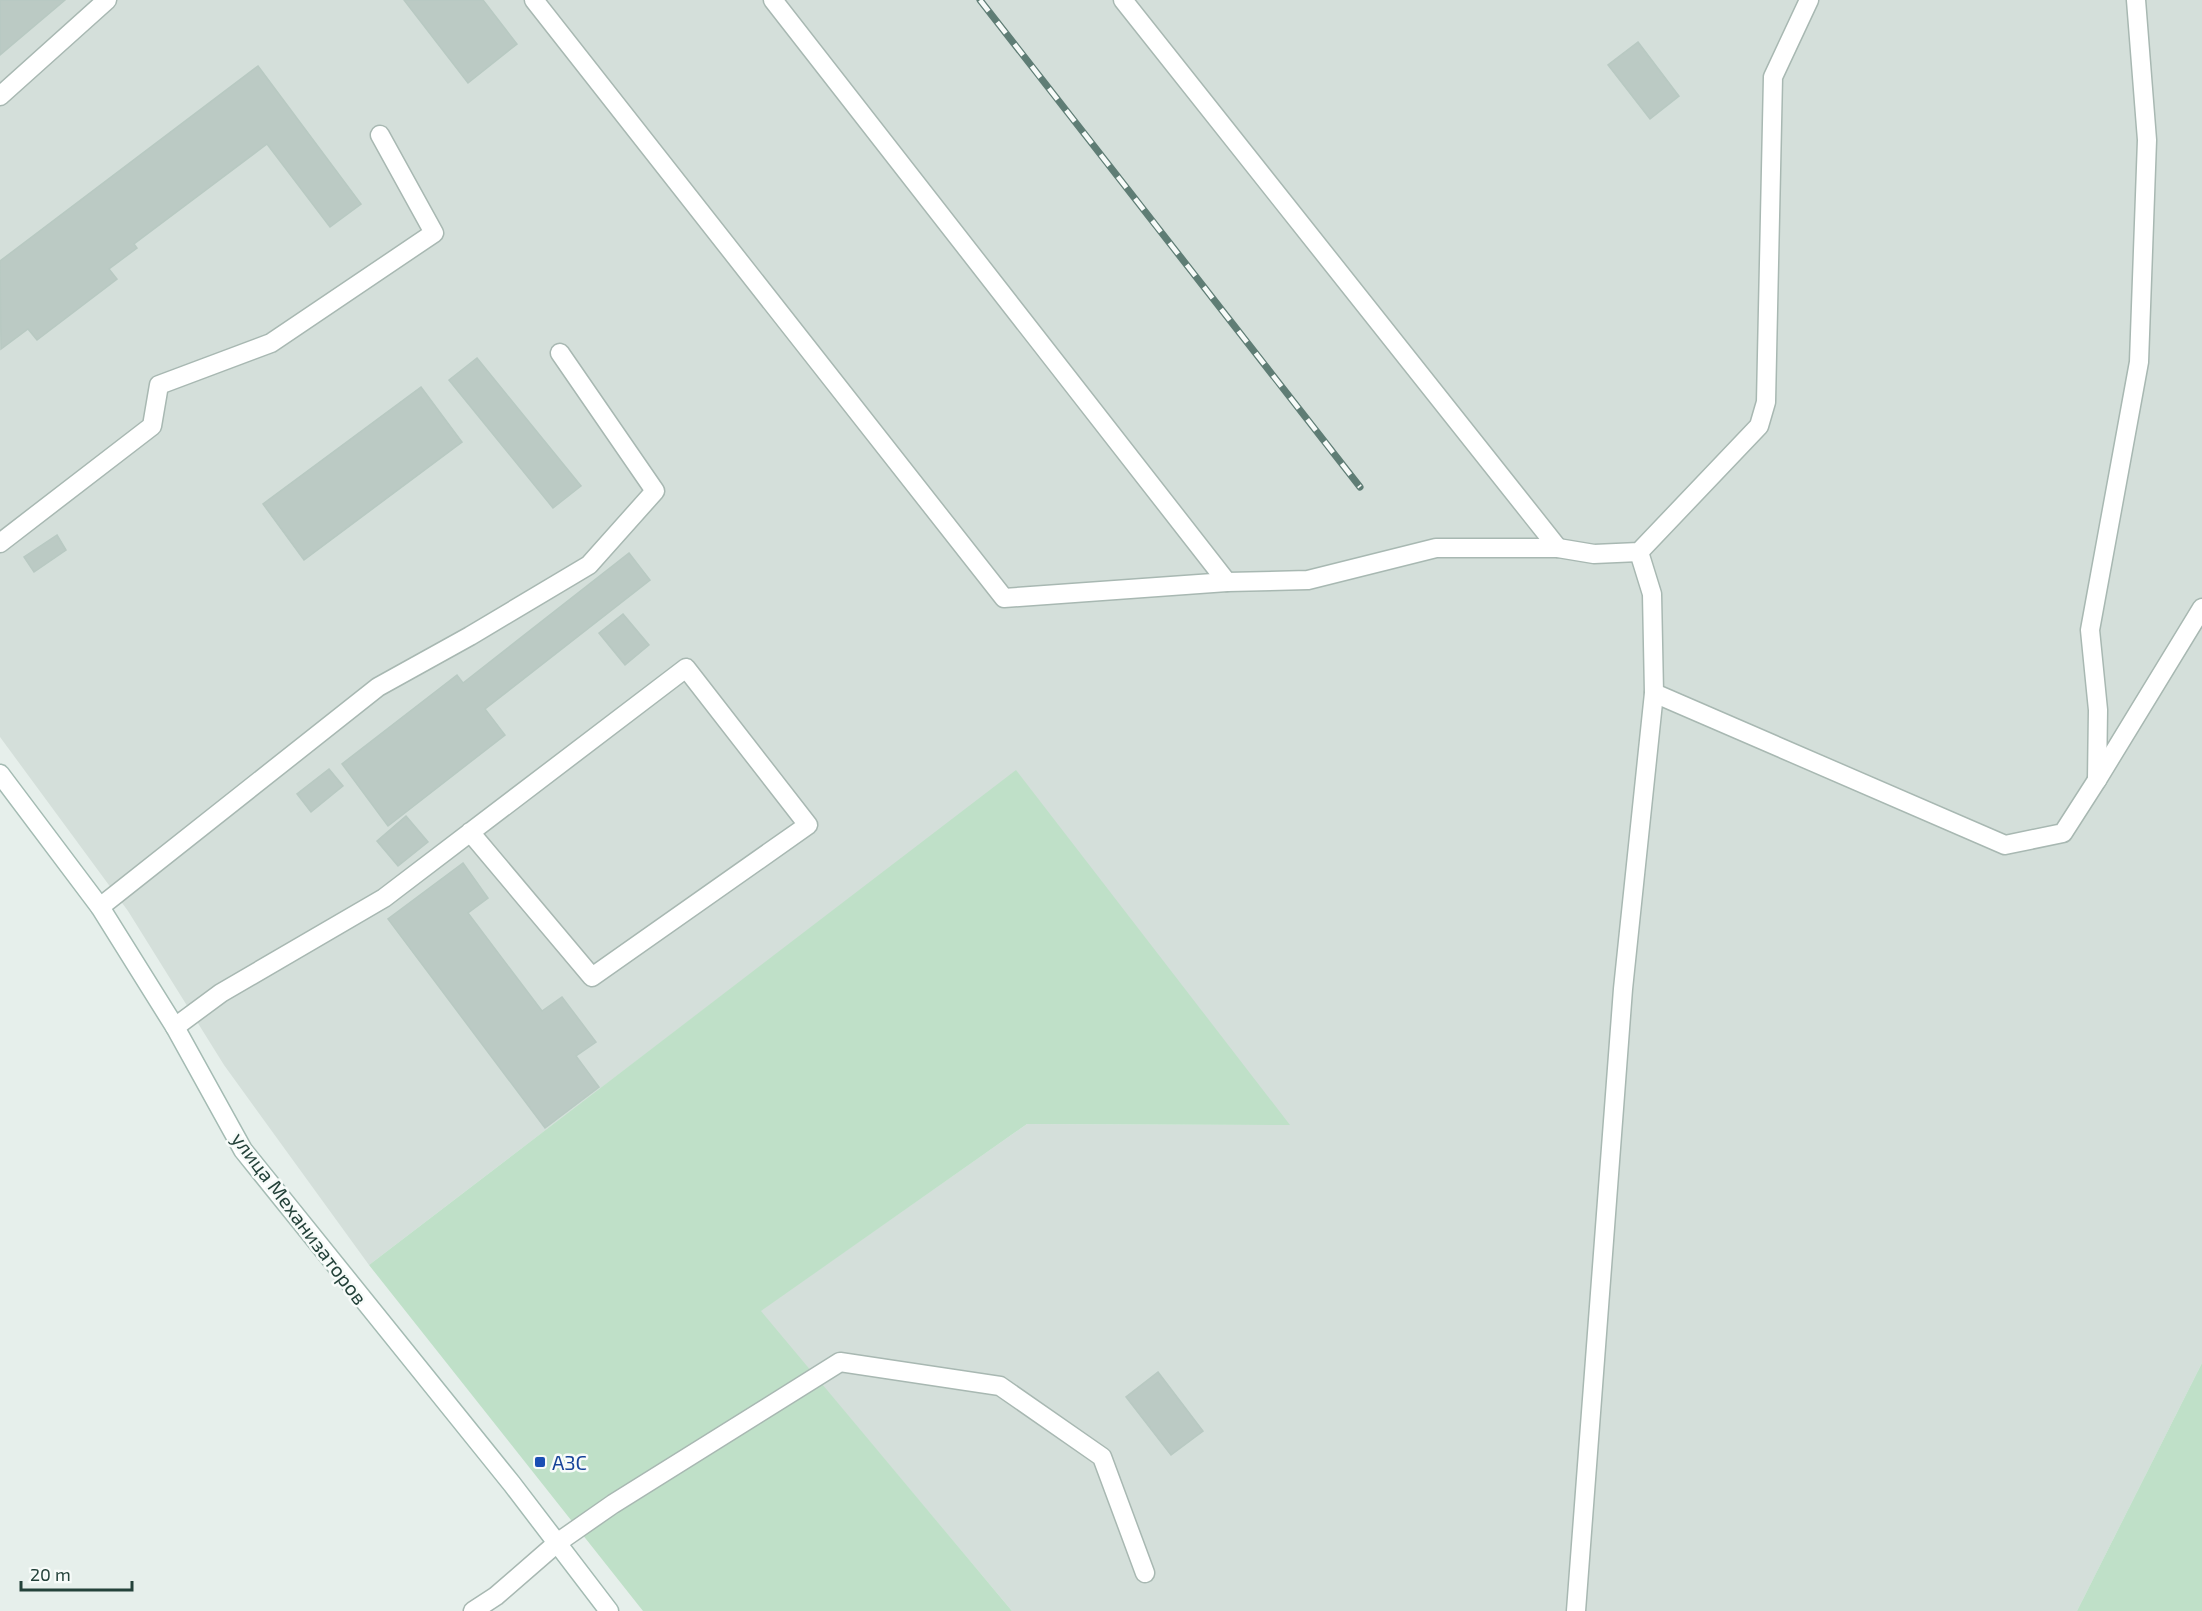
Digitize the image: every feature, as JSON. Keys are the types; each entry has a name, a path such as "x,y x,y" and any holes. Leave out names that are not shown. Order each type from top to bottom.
{"street":[{"path":"0,96 106,0"},
{"path":"534,0 1004,598 1227,582 1308,580 1436,548 1558,548 1594,554 1639,552 1759,426 1766,402 1773,77 1809,0"},
{"path":"773,0 1227,582"},
{"path":"1123,0 1558,548"},
{"path":"2097,780 2098,710 2090,630 2139,362 2147,140 2136,0"},
{"path":"0,543 152,426 159,385 271,343 434,233 380,135"},
{"path":"100,907 378,687 470,636 589,565 655,491 560,353"},
{"path":"1576,1611 1623,989 1654,693 1652,594 1639,552"},
{"path":"1654,693 2006,845 2063,833 2202,608"},
{"path":"175,1027 221,993 384,898 470,832 686,668 808,825 592,977 470,832"},
{"name":"улица Механизаторов","path":"0,774 100,907 175,1027 243,1150 609,1611"},
{"path":"472,1611 496,1596 557,1543 613,1504 840,1362 1000,1386 1102,1456 1144,1573"}],"shaded area":[{"path":"0,0 2202,0 2202,1363 2077,1611 1012,1611 760,1311 1027,1124 1289,1125 1016,771 369,1265 224,1065 128,911 0,737"}],"green space":[{"path":"1016,770 1290,1125 1027,1124 761,1311 1012,1611 643,1611 369,1265"},
{"path":"2202,1363 2202,1611 2077,1611"}],"building":[{"path":"0,0 65,0 0,55"},
{"path":"404,0 483,0 517,44 468,83"},
{"path":"1638,42 1679,96 1650,119 1608,65"},
{"path":"258,66 361,204 330,227 267,144 134,244 137,248 109,269 117,279 37,340 28,329 1,349 0,261"},
{"path":"477,358 581,486 553,508 449,380"},
{"path":"421,387 462,442 304,560 263,504"},
{"path":"57,535 66,550 34,572 24,557"},
{"path":"629,553 650,580 485,709 505,735 388,826 342,764 457,675 463,683"},
{"path":"623,614 649,645 625,665 599,633"},
{"path":"329,769 343,786 311,812 297,794"},
{"path":"406,816 428,842 398,866 377,841"},
{"path":"463,863 488,898 468,913 542,1011 562,997 596,1042 576,1056 599,1087 545,1128 388,919"},
{"path":"1158,1372 1203,1431 1171,1455 1126,1397"}],"railway":[{"path":"980,0 1360,487"}],"place":[{"name":"АЗС","path":"540,1462"}]}
